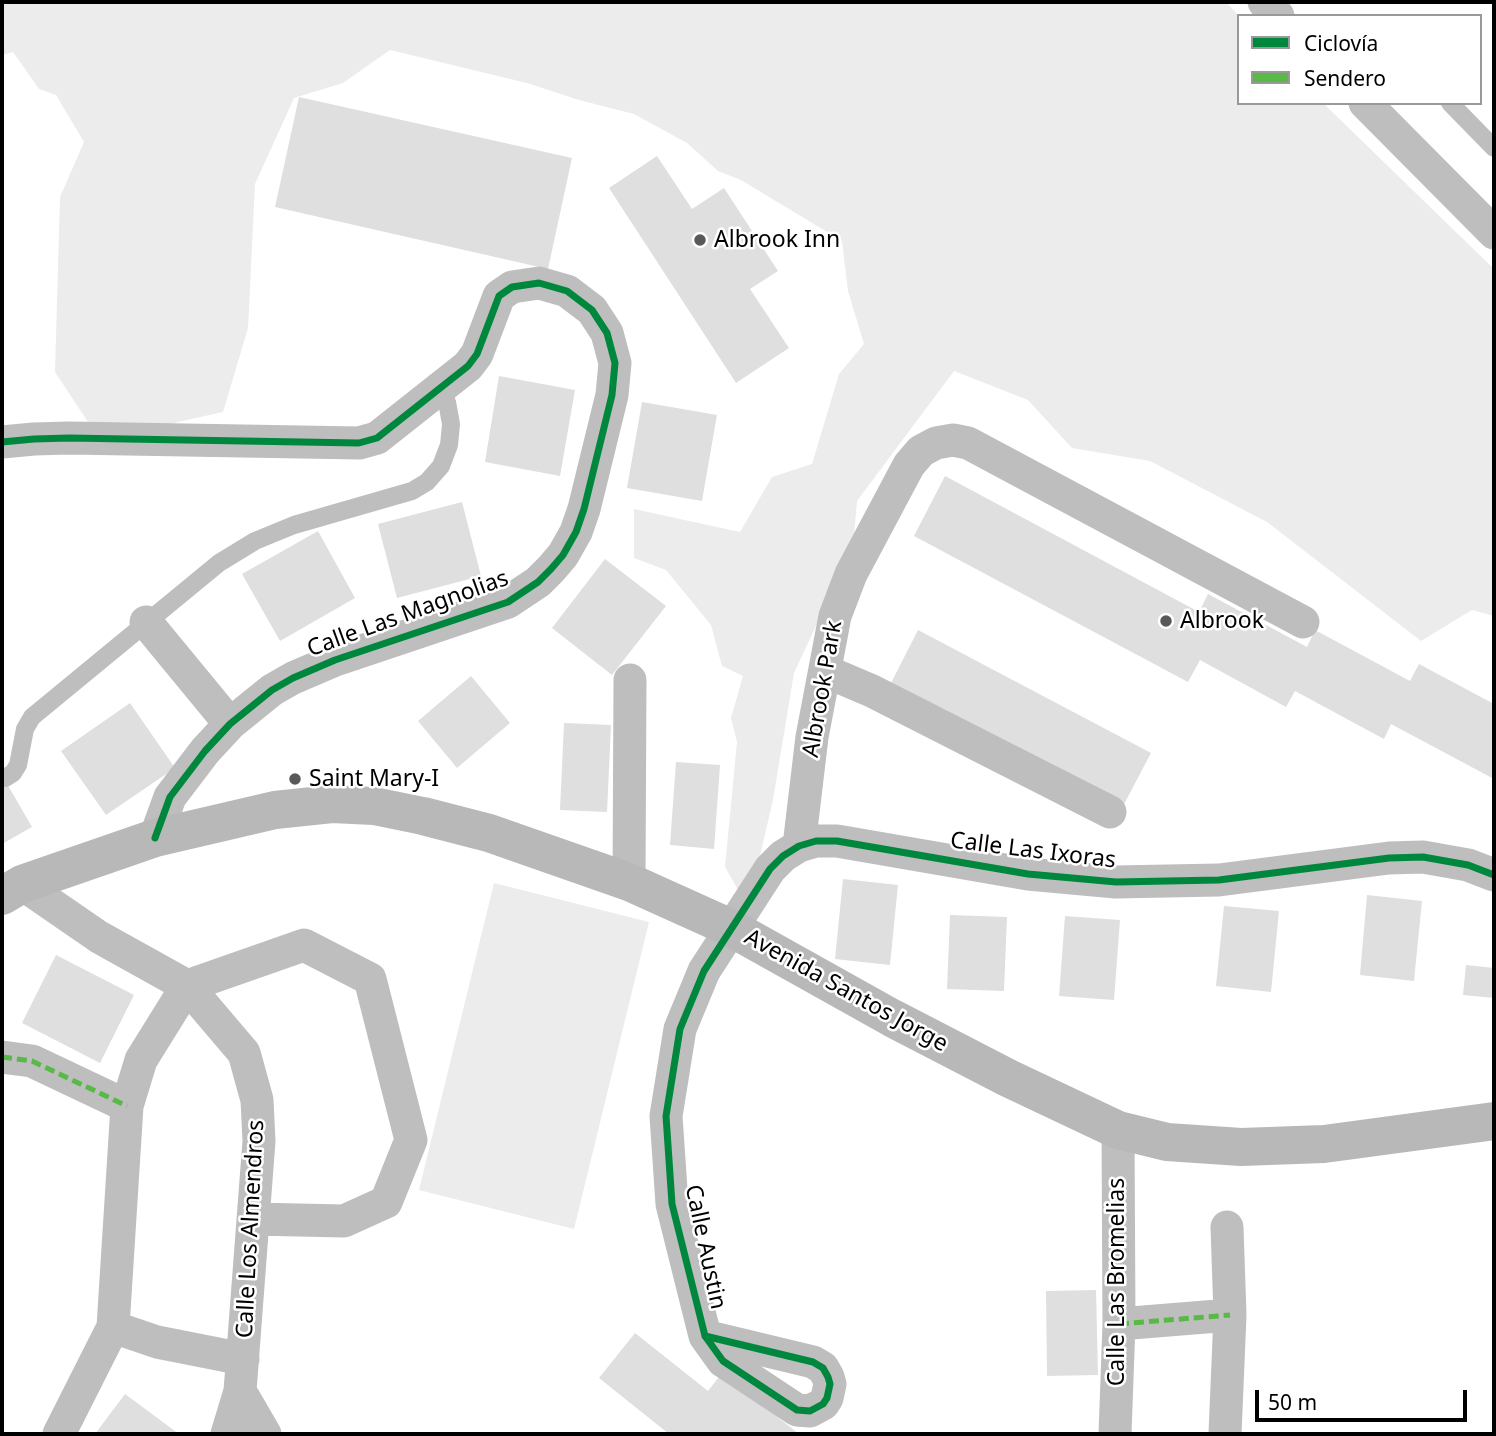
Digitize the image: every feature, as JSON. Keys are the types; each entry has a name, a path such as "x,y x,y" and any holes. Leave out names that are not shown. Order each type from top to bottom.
{"main road":[{"name":"Avenida Santos Jorge","path":"12,890 155,838 275,810 332,804 374,806 489,833 629,882 731,928 904,1024 1118,1130 1167,1142 1241,1147 1324,1144 1494,1121"}],"street":[{"path":"1367,105 1494,233"},
{"name":"Calle Las Magnolias","path":"2,442 69,438 359,443 377,438 468,366 477,354 499,296 512,287 539,282 554,286 592,310 607,333 612,349 615,379 584,509 576,532 563,555 551,569 524,593 508,602 335,660 293,678 252,705 205,751 170,797 155,838"},
{"name":"Albrook Park","path":"799,846 812,737 835,617 851,574 909,465 921,451 936,443 953,440 968,443 1303,622"},
{"path":"146,622 230,724"},
{"path":"825,671 872,691 1110,812"},
{"path":"629,882 630,680"},
{"name":"Calle Las Ixoras","path":"731,928 770,869 783,856 799,846 816,841 837,841 1028,874 1116,882 1219,880 1412,857 1446,859 1494,875"},
{"name":"Calle Los Almendros","path":"12,890 187,986 244,1053 257,1100 259,1141 240,1391 227,1434"},
{"name":"Calle Austin","path":"705,1336 672,1204 666,1116 680,1029 704,971 731,928"},
{"path":"59,1434 113,1327 127,1106 141,1060 187,986 304,945 370,979 411,1140 386,1202 344,1221 253,1219"},
{"path":"2,1057 32,1061 127,1106"},
{"name":"Calle Las Bromelias","path":"1115,1434 1119,1324 1118,1130"},
{"path":"1225,1434 1230,1315 1227,1227"},
{"path":"1119,1324 1230,1315"},
{"path":"113,1327 157,1342 243,1359"},
{"path":"240,1391 265,1434"}],"lane":[{"path":"1452,105 1494,148"},
{"path":"5,778 13,773 18,765 25,729 32,716 219,563 255,541 294,525 412,491 427,482 441,466 449,445 451,424 447,402"}],"shaded area":[{"path":"2,2 1226,2 1237,14 1237,105 1325,105 1494,269 1494,616 1472,610 1421,641 1267,522 1150,461 1072,448 1028,400 954,371 857,501 853,547 794,673 773,800 748,907 725,867 737,742 731,718 743,676 722,666 711,625 666,570 634,558 634,509 740,532 772,477 812,464 839,374 864,344 848,291 842,241 741,180 718,171 687,143 634,114 527,83 390,50 343,83 294,98 255,184 248,328 223,412 151,428 88,422 55,372 60,197 84,142 56,95 39,89 13,52 2,55"},
{"path":"494,883 649,922 574,1229 419,1190"}],"building":[{"path":"299,97 572,158 548,269 275,207"},
{"name":"Albrook Inn","path":"657,156 692,209 724,188 778,271 750,289 789,348 736,383 609,188"},
{"path":"499,376 575,390 560,476 485,462"},
{"path":"642,402 717,415 702,501 627,488"},
{"name":"Albrook","path":"945,476 1199,612 1208,594 1307,647 1315,630 1410,681 1419,664 1494,704 1494,779 1391,724 1384,739 1295,691 1286,707 1200,660 1188,682 914,536"},
{"path":"462,502 481,576 397,598 378,524"},
{"path":"318,531 355,598 280,641 242,574"},
{"path":"605,559 666,606 612,675 552,628"},
{"path":"918,630 1151,753 1122,808 890,685"},
{"path":"471,676 510,723 457,768 418,721"},
{"path":"130,703 175,768 106,815 61,751"},
{"path":"564,723 611,725 607,812 560,810"},
{"path":"676,762 720,765 714,849 670,845"},
{"path":"2,775 32,827 2,844"},
{"path":"843,879 898,885 890,965 835,959"},
{"path":"1367,895 1422,901 1414,981 1360,975"},
{"path":"1224,906 1279,911 1271,992 1216,986"},
{"path":"950,915 1007,917 1004,991 947,989"},
{"path":"1065,916 1120,920 1114,1000 1059,996"},
{"path":"56,955 134,995 100,1063 22,1023"},
{"path":"1466,965 1494,968 1494,998 1463,995"},
{"path":"1096,1290 1098,1375 1047,1376 1046,1291"},
{"path":"635,1333 708,1391 722,1373 799,1434 669,1434 599,1378"},
{"path":"125,1394 179,1434 95,1434"}],"marked path":[{"path":"2,1057 32,1061 127,1106"},
{"path":"1119,1324 1230,1315"}],"cycle path":[{"path":"2,442 69,438 359,443 377,438 468,366 477,354 499,296 512,287 539,283 567,291 592,310 607,333 615,363 612,395 576,532 563,555 551,569 538,582 508,602 335,660 272,690 230,724 205,751 170,797 155,838"},
{"path":"705,1336 813,1362 823,1368 828,1377 830,1384 827,1398 823,1404 810,1411 797,1410 723,1361 705,1336 672,1204 666,1116 680,1029 704,971 770,869 783,856 799,846 816,841 837,841 1028,874 1116,882 1219,880 1389,858 1423,857 1468,865 1494,875"}],"place":[{"name":"Albrook Inn","path":"700,240"},
{"name":"Albrook","path":"1166,621"},
{"name":"Saint Mary-I","path":"295,779"}]}
